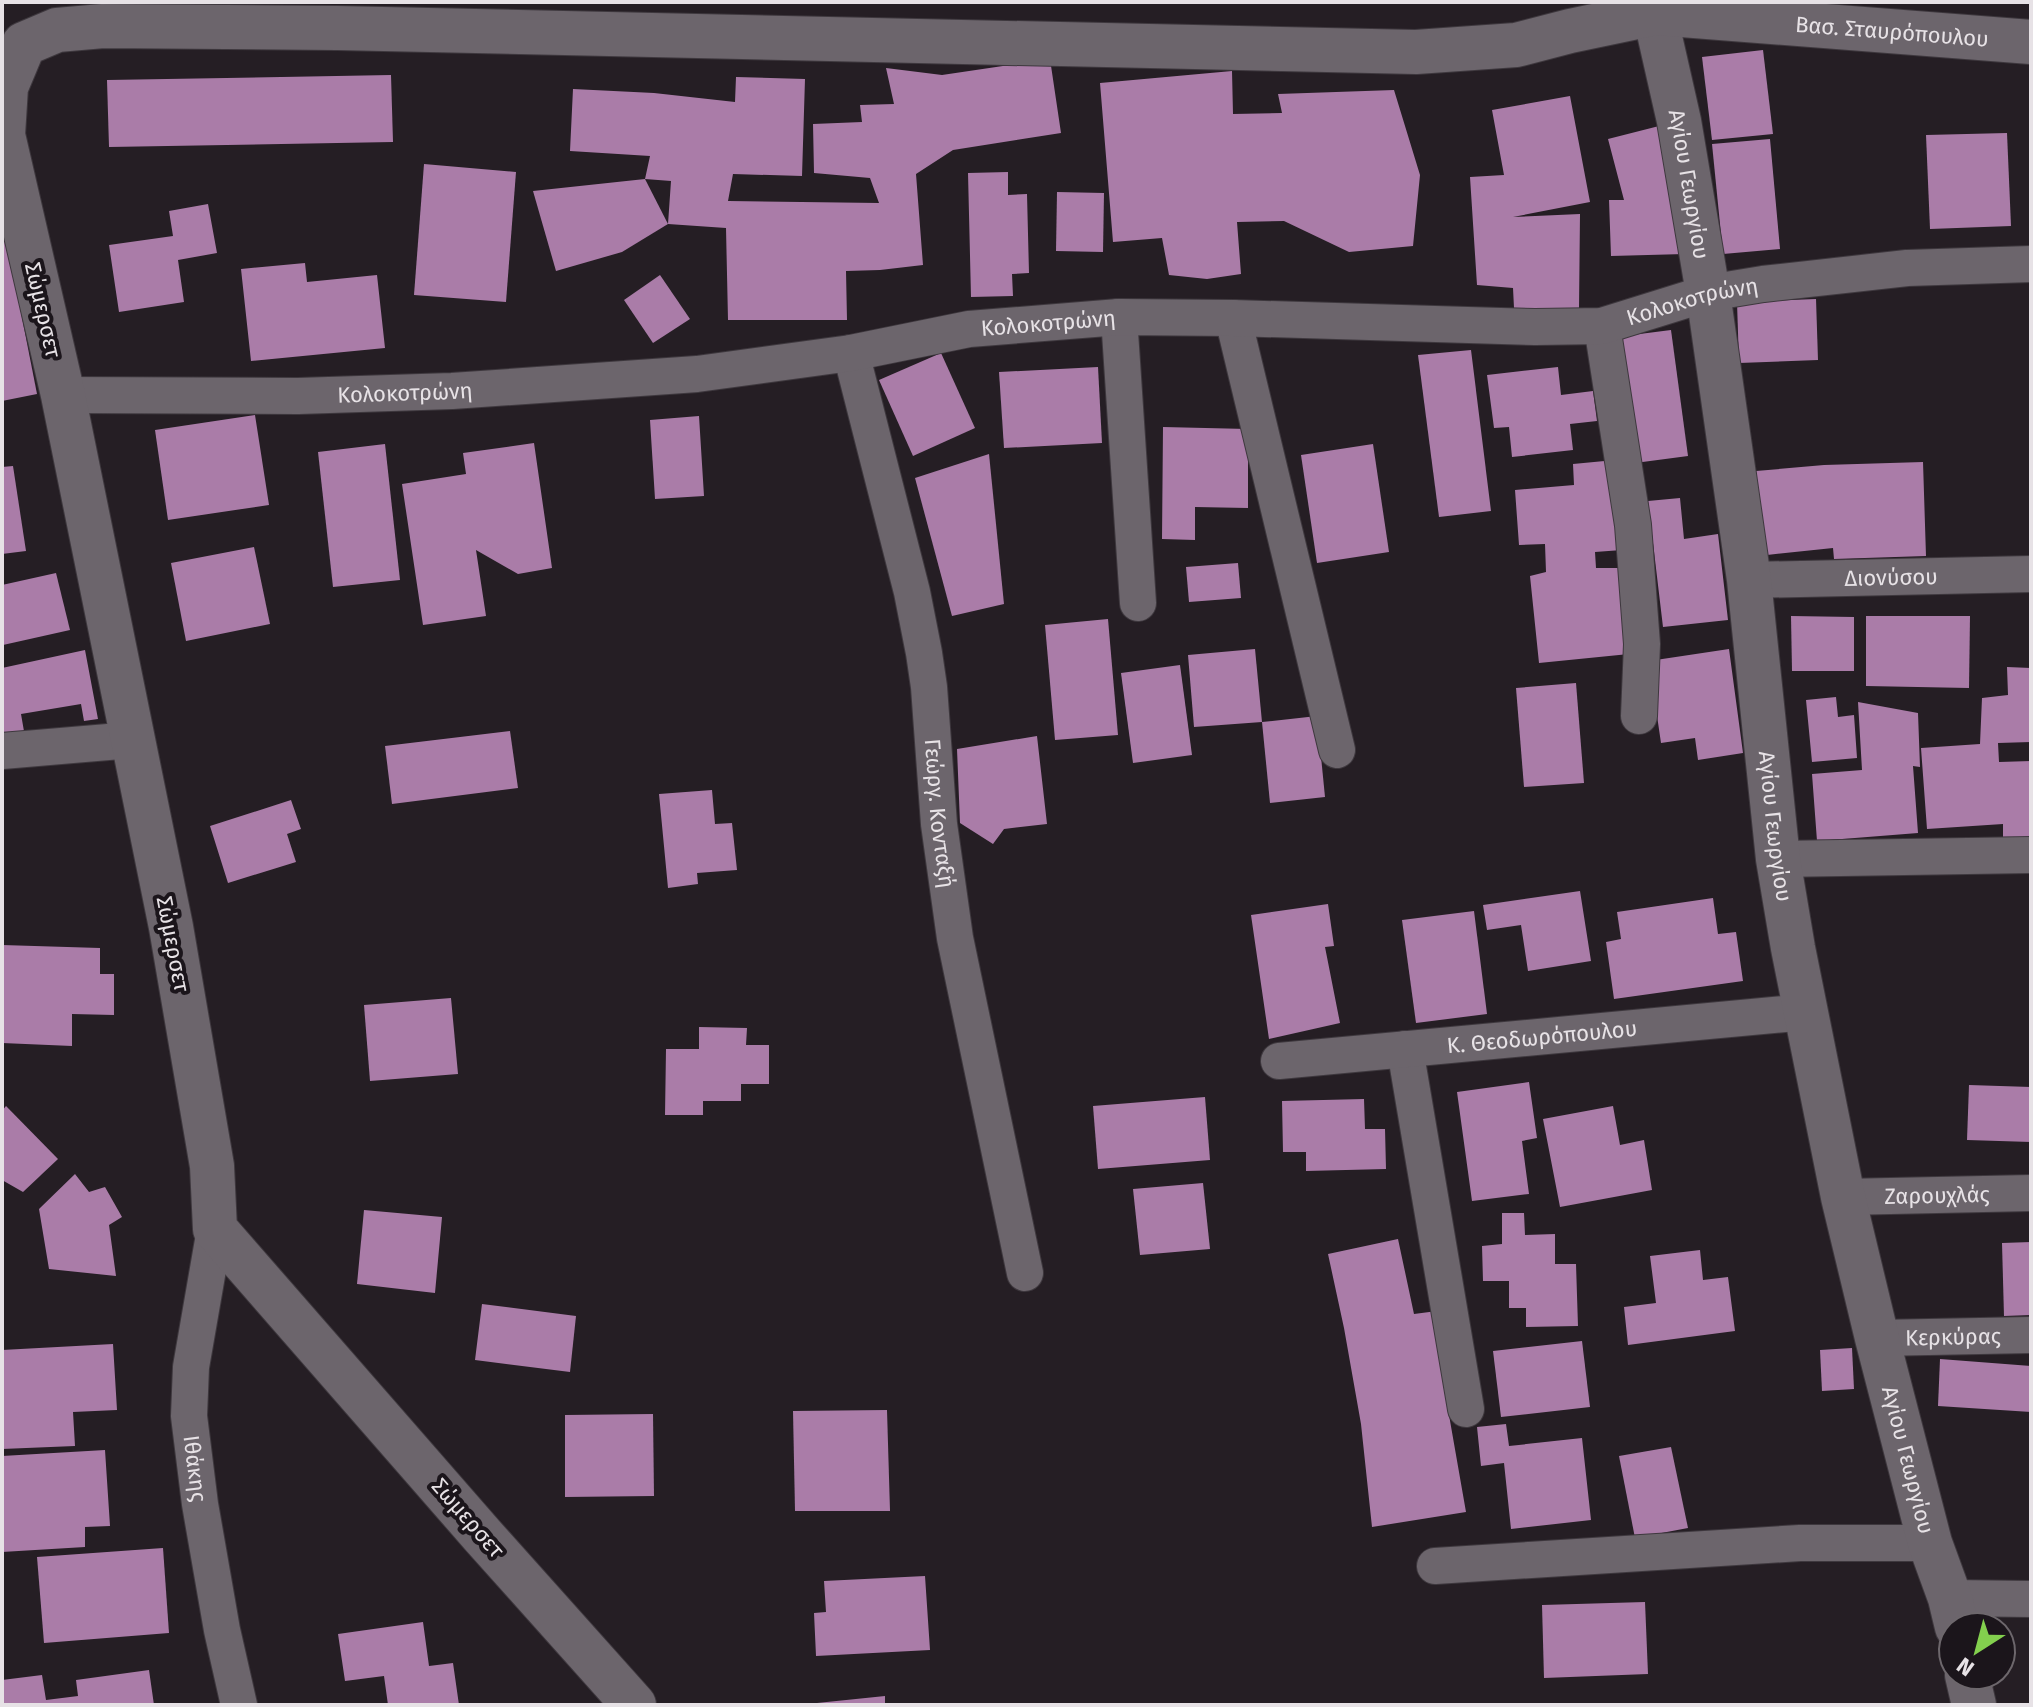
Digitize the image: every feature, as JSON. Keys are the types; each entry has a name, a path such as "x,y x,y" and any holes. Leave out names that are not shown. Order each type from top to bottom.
{"street":[{"name":"Βασ. Σταυρόπουλου","path":"13,38 103,26 322,28 1416,52 1516,45 1654,8 2031,42"},
{"name":"Αγίου Γεωργίου","path":"1654,8 1679,121 1708,293 1749,580 1778,859 1806,1012 1843,1197 1877,1338 1930,1543 1954,1611"},
{"name":"Σώμερσετ","path":"13,38 3,135 63,395 171,927 212,1166 215,1229 634,1705"},
{"name":"Κολοκοτρώνη","path":"63,395 298,396 452,391 697,374 851,353 969,329 1119,317 1602,326 1708,293 1763,284 1907,268 2031,264"},
{"path":"1119,317 1138,603"},
{"path":"1233,318 1337,750"},
{"path":"1602,326 1633,525 1642,644 1639,716"},
{"name":"Γεώργ. Κονταξή","path":"851,353 912,592 924,653 939,824 951,912 1025,1273"},
{"name":"Διονύσου","path":"1749,580 2031,574"},
{"path":"2,751 132,740"},
{"path":"1778,859 2031,855"},
{"name":"Κ. Θεοδωρόπουλου","path":"1279,1061 1806,1012"},
{"path":"1405,1049 1466,1409"},
{"name":"Ζαρουχλάς","path":"1843,1197 2031,1193"},
{"name":"Ιθάκης","path":"215,1229 191,1367 189,1416 200,1504 222,1630 239,1705"},
{"name":"Κερκύρας","path":"1877,1338 2031,1335"},
{"path":"1435,1566 1800,1543 1930,1543"},
{"path":"1960,1611 2031,1599"}],"building":[{"path":"1763,50 1773,134 1712,140 1702,57"},
{"path":"1050,59 1061,133 953,150 916,174 923,265 846,271 847,320 728,320 726,228 668,224 671,181 645,179 650,156 570,151 573,89 654,93 735,102 736,77 805,79 802,176 733,174 728,201 879,203 870,178 814,173 813,124 862,122 860,105 894,104 886,68 942,75"},
{"path":"1232,71 1233,114 1282,113 1278,94 1394,90 1420,175 1413,246 1349,252 1284,221 1237,222 1241,274 1207,279 1169,275 1162,238 1113,242 1100,83"},
{"path":"391,75 393,142 109,147 107,80"},
{"path":"1570,96 1590,202 1513,217 1580,214 1579,309 1514,308 1513,288 1477,285 1470,177 1504,175 1492,110"},
{"path":"1663,125 1685,254 1611,256 1609,200 1624,200 1608,139"},
{"path":"2007,133 2011,226 1930,229 1926,135"},
{"path":"1770,139 1780,249 1723,254 1712,144"},
{"path":"424,164 516,172 506,302 414,295"},
{"path":"1008,172 1008,195 1027,194 1029,273 1012,274 1013,296 971,297 968,173"},
{"path":"645,179 668,224 622,252 556,271 533,191"},
{"path":"1057,192 1104,193 1103,252 1056,251"},
{"path":"208,204 217,253 178,260 184,302 119,312 109,245 173,236 169,211"},
{"path":"2,221 37,394 2,401"},
{"path":"305,263 307,282 377,275 385,348 251,361 241,269"},
{"path":"660,275 690,319 653,343 624,300"},
{"path":"1816,299 1818,360 1739,363 1737,302"},
{"path":"1671,330 1688,456 1635,463 1616,337"},
{"path":"1471,350 1491,511 1439,517 1418,355"},
{"path":"941,353 975,428 913,456 879,380"},
{"path":"1098,367 1102,443 1004,448 999,372"},
{"path":"1558,367 1561,395 1593,391 1597,421 1570,424 1573,450 1512,457 1509,427 1494,428 1487,375"},
{"path":"255,415 269,505 168,520 155,430"},
{"path":"699,416 704,496 655,499 650,420"},
{"path":"1163,427 1248,429 1248,508 1195,507 1195,540 1162,539"},
{"path":"534,443 552,568 518,574 476,550 486,616 423,625 402,484 466,474 463,453"},
{"path":"385,444 400,580 333,587 318,452"},
{"path":"1373,444 1389,552 1317,563 1301,455"},
{"path":"989,454 1004,604 952,616 915,478"},
{"path":"1615,460 1622,550 1595,552 1596,568 1620,568 1629,654 1539,663 1530,576 1546,572 1545,544 1519,545 1515,490 1574,485 1573,464"},
{"path":"1923,462 1926,556 1834,559 1833,548 1767,555 1756,471"},
{"path":"13,466 26,551 2,554 2,467"},
{"path":"1680,498 1684,539 1718,534 1728,620 1663,627 1648,501"},
{"path":"254,547 270,624 186,641 171,563"},
{"path":"1238,563 1241,598 1189,602 1186,567"},
{"path":"56,573 70,630 3,645 2,585"},
{"path":"1791,616 1854,617 1854,671 1792,671"},
{"path":"1866,616 1970,616 1969,688 1866,686"},
{"path":"1108,619 1118,735 1055,740 1045,625"},
{"path":"1255,649 1262,722 1194,727 1188,655"},
{"path":"1729,649 1743,753 1698,760 1695,738 1661,743 1649,661"},
{"path":"85,650 98,719 84,721 81,704 21,714 25,737 2,739 2,668"},
{"path":"1180,665 1192,755 1133,763 1121,673"},
{"path":"2007,667 2031,668 2031,742 1998,743 1999,762 2031,761 2031,844 2003,846 2003,824 1927,829 1921,748 1980,744 1982,698 2008,695"},
{"path":"1576,683 1584,783 1524,787 1516,688"},
{"path":"1836,697 1838,717 1854,715 1857,758 1812,762 1806,700"},
{"path":"1858,702 1918,713 1920,767 1913,766 1918,833 1817,841 1812,774 1862,770"},
{"path":"1317,716 1325,797 1270,803 1262,722"},
{"path":"510,731 518,788 392,804 385,746"},
{"path":"1037,736 1047,824 1004,829 993,844 960,823 957,749"},
{"path":"712,790 715,824 732,823 737,870 697,873 698,884 668,888 659,794"},
{"path":"291,800 301,829 287,834 296,862 228,883 210,826"},
{"path":"1580,891 1591,961 1528,971 1521,925 1487,930 1483,905"},
{"path":"1713,898 1718,934 1736,932 1743,981 1614,999 1606,942 1621,939 1617,912"},
{"path":"1328,904 1334,946 1325,947 1340,1023 1269,1039 1251,915"},
{"path":"1474,911 1487,1014 1416,1023 1402,920"},
{"path":"2,945 100,948 100,974 114,974 114,1015 72,1014 72,1046 2,1043"},
{"path":"451,998 458,1074 370,1081 364,1005"},
{"path":"699,1027 747,1028 746,1045 769,1045 769,1084 741,1084 741,1101 703,1101 703,1115 665,1115 666,1049 699,1049"},
{"path":"1529,1082 1537,1138 1522,1141 1529,1194 1472,1201 1457,1092"},
{"path":"1969,1085 2031,1087 2031,1142 1967,1140"},
{"path":"1205,1097 1210,1160 1098,1169 1093,1106"},
{"path":"1364,1099 1365,1129 1385,1129 1386,1169 1306,1171 1306,1152 1283,1152 1282,1101"},
{"path":"6,1106 58,1159 23,1192 2,1180 2,1111"},
{"path":"1613,1106 1620,1145 1644,1140 1652,1190 1560,1207 1543,1119"},
{"path":"75,1174 89,1192 105,1187 122,1217 109,1225 116,1276 49,1269 39,1209"},
{"path":"1203,1183 1210,1249 1140,1255 1133,1189"},
{"path":"364,1210 442,1217 435,1293 357,1284"},
{"path":"1502,1213 1524,1213 1525,1235 1555,1234 1555,1264 1576,1264 1578,1326 1526,1327 1526,1308 1509,1308 1509,1281 1483,1281 1482,1246 1502,1244"},
{"path":"1398,1239 1414,1314 1437,1311 1449,1415 1466,1512 1372,1527 1361,1424 1328,1254"},
{"path":"2031,1242 2031,1315 2004,1316 2002,1243"},
{"path":"1700,1250 1703,1280 1728,1277 1735,1331 1628,1345 1624,1307 1656,1303 1650,1256"},
{"path":"482,1304 576,1316 570,1372 475,1360"},
{"path":"1582,1341 1590,1407 1501,1417 1493,1351"},
{"path":"113,1344 117,1410 73,1412 75,1446 2,1449 2,1350"},
{"path":"1852,1348 1854,1389 1822,1391 1820,1350"},
{"path":"1940,1359 2031,1366 2031,1412 1938,1406"},
{"path":"887,1410 890,1511 795,1511 793,1411"},
{"path":"653,1414 654,1496 565,1497 565,1415"},
{"path":"1506,1424 1509,1446 1582,1438 1591,1520 1511,1529 1504,1463 1481,1466 1477,1427"},
{"path":"1671,1447 1688,1528 1635,1538 1619,1456"},
{"path":"105,1450 110,1526 85,1527 85,1547 2,1552 2,1456"},
{"path":"163,1548 169,1633 44,1643 37,1557"},
{"path":"925,1576 930,1650 816,1656 814,1613 826,1612 824,1581"},
{"path":"1645,1602 1648,1674 1544,1678 1542,1605"},
{"path":"423,1622 429,1666 453,1663 459,1705 388,1705 384,1676 345,1681 338,1634"},
{"path":"149,1670 154,1705 2,1705 2,1680 42,1675 46,1700 78,1696 76,1680"},
{"path":"885,1696 885,1705 817,1705 817,1703"}]}
